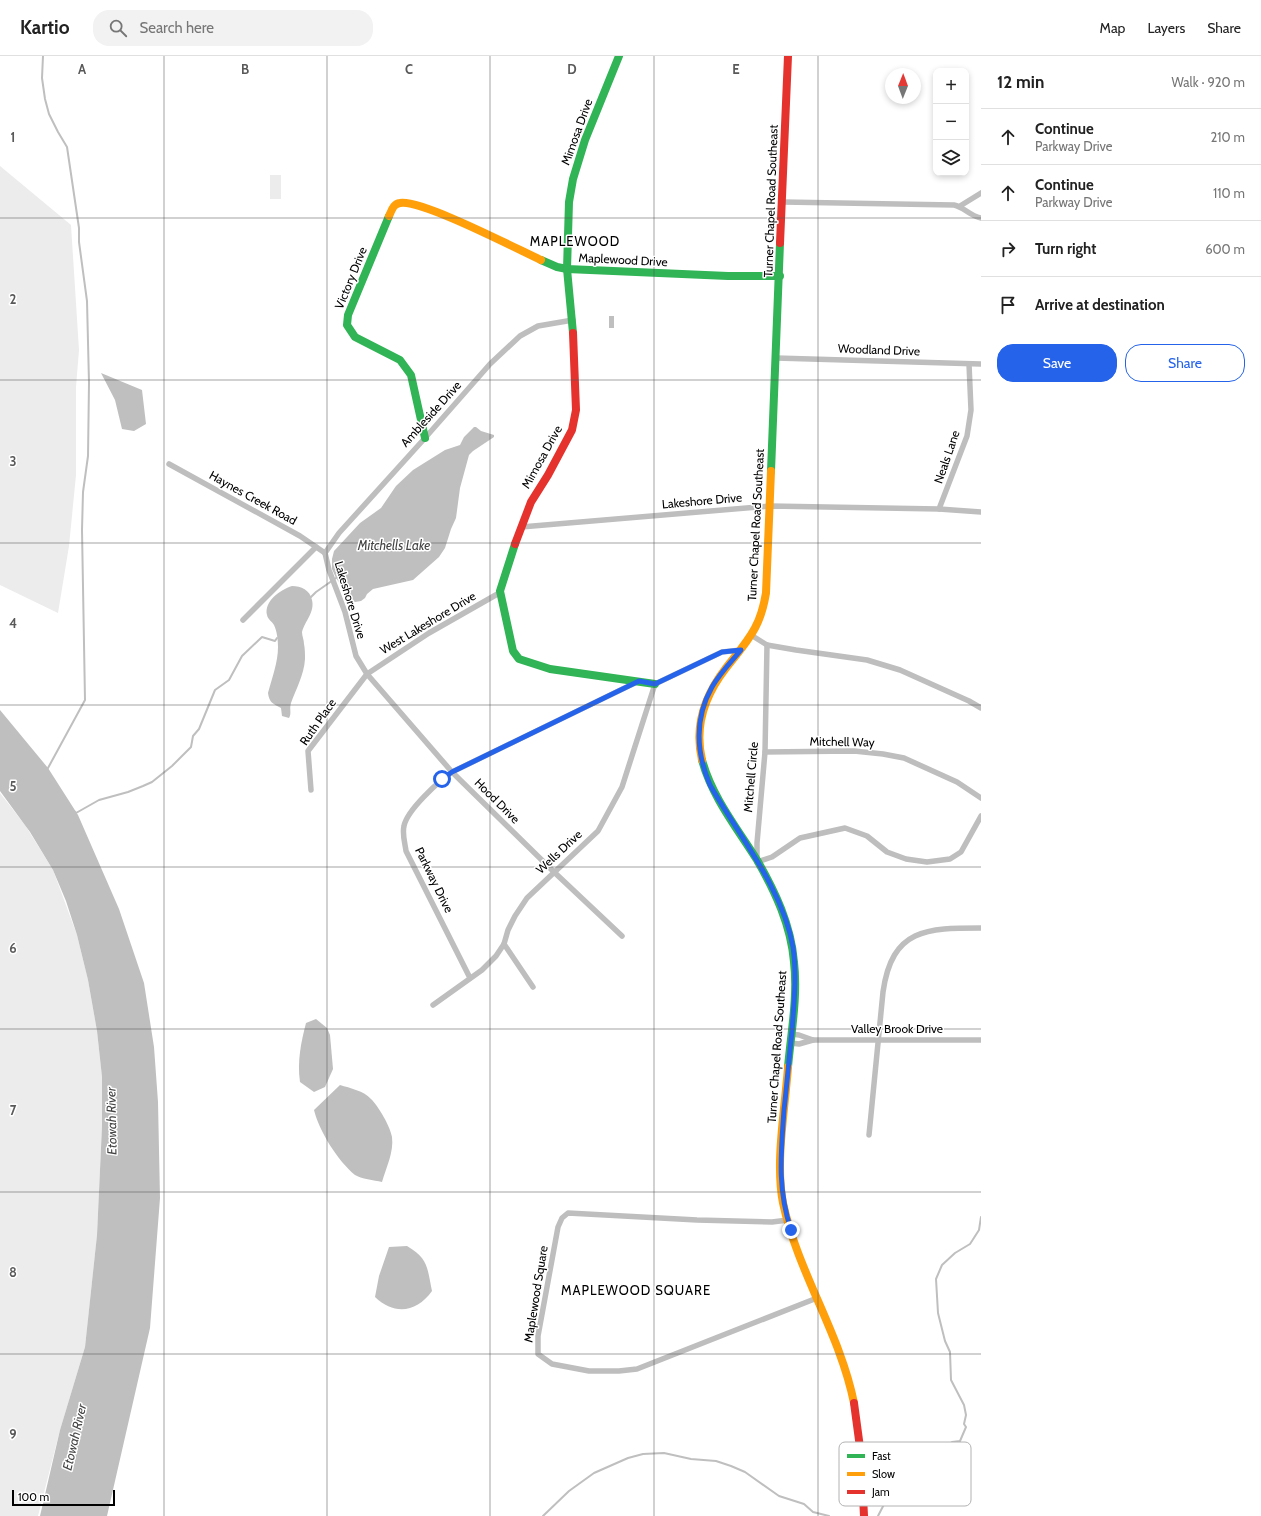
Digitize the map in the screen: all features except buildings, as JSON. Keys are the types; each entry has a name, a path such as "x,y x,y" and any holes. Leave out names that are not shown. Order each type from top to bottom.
{"street":[{"name":"Mimosa Drive","path":"619,56 584,140 573,179 568,211 567,269 573,320 576,410 572,430 548,475 531,502 509,560 500,592 513,651 519,659 550,669 655,684"},
{"name":"Turner Chapel Road Southeast","path":"788,56 780,276 765,602 760,619 751,635 718,678 707,698 700,723 699,751 710,785 757,862 779,902 792,942 795,974 780,1163 781,1188 788,1220 798,1250 841,1356 854,1399 861,1442"},
{"path":"960,206 981,193"},
{"name":"Maplewood Drive","path":"407,202 442,214 557,267 567,269 728,276 780,276"},
{"name":"Victory Drive","path":"407,202 398,203 393,207 348,315 347,325 355,337 400,360 411,375 425,438"},
{"path":"783,202 960,206 975,216 981,218"},
{"name":"Ambleside Drive","path":"325,553 339,533 490,364 520,336 538,326 573,320"},
{"name":"Woodland Drive","path":"776,358 981,364"},
{"name":"Neals Lane","path":"939,509 967,436 971,410 969,364"},
{"name":"Haynes Creek Road","path":"169,464 300,536 325,553"},
{"name":"Lakeshore Drive","path":"521,527 770,506 939,509 981,512"},
{"path":"243,620 316,547"},
{"name":"Lakeshore Drive","path":"325,553 329,570 345,612 356,656 367,674"},
{"name":"West Lakeshore Drive","path":"367,674 429,633 500,592"},
{"path":"751,635 767,645 867,660 900,670 937,686 981,708"},
{"name":"Mitchell Circle","path":"757,862 756,843 765,752 767,645"},
{"path":"655,684 722,652 741,650"},
{"name":"Hood Drive","path":"367,674 452,772 622,936"},
{"name":"Ruth Place","path":"311,790 308,751 367,674"},
{"name":"Parkway Drive","path":"470,978 406,851 403,836 404,825 409,815 442,779 452,772 639,681"},
{"name":"Wells Drive","path":"433,1006 482,970 496,956 504,944 514,916 527,898 598,832 622,787 632,760 655,684"},
{"name":"Mitchell Way","path":"765,752 854,751 890,755 904,758 957,782 981,798"},
{"path":"757,862 772,857 800,838 845,828 867,836 887,852 906,859 928,862 950,860 961,852 981,816"},
{"path":"869,1135 878,1040 886,974 889,966 898,951 910,939 927,932 944,928 981,928"},
{"path":"504,944 533,987"},
{"name":"Valley Brook Drive","path":"791,1034 800,1035 813,1040"},
{"name":"Valley Brook Drive","path":"790,1043 799,1044 813,1040 981,1040"},
{"name":"Maplewood Square","path":"788,1220 772,1222 697,1220 568,1213 562,1218 558,1227 538,1336 538,1354 552,1364 589,1371 619,1371 637,1369 818,1298"},
{"name":"Turner Chapel Road Southeast","path":"864,1506 864,1516"}],"shaded area":[{"path":"0,166 71,225 79,350 76,387 76,475 69,546 58,613 0,585"},
{"path":"270,175 281,175 281,199 270,199"},
{"path":"0,793 25,825 53,870 77,935 88,980 97,1031 102,1077 102,1126 97,1235 85,1347 60,1430 38,1516 0,1516"}],"water":[{"path":"609,316 614,316 614,328 609,328"},
{"path":"101,373 142,390 146,424 134,431 122,429 115,400"},
{"name":"Mitchells Lake","path":"474,427 494,435 494,437 469,455 460,488 456,518 445,548 439,557 413,580 373,589 361,601 355,602 351,599 336,578 332,569 334,551 360,523 381,508 396,486 413,470 445,450 460,445 464,437"},
{"path":"292,586 302,588 307,591 313,604 302,632 305,659 301,676 291,703 289,718 282,716 281,708 269,699 268,693 277,658 278,644 276,630 267,615 267,610 270,601 278,593"},
{"name":"Etowah River","path":"0,710 48,768 78,815 119,909 144,983 154,1047 158,1102 160,1198 150,1328 107,1516 40,1516 60,1430 85,1347 97,1235 102,1126 102,1077 97,1031 88,980 77,935 66,901 53,870 30,832 0,791"},
{"path":"316,1019 327,1028 330,1035 333,1069 325,1087 314,1092 300,1082 299,1060 306,1023"},
{"path":"340,1085 357,1090 368,1096 374,1102 387,1122 392,1137 392,1148 382,1182 355,1175 336,1154 316,1118 314,1110"},
{"path":"407,1246 419,1255 426,1265 432,1291 426,1298 413,1307 398,1309 390,1307 375,1297 379,1276 389,1247"}],"waterway":[{"path":"43,56 42,78 45,99 49,114 67,147 79,228 79,242 87,301 89,383 88,456 83,492 82,530 85,700 48,768"},
{"path":"311,597 336,578"},
{"path":"74,811 76,813 99,800 128,792 152,782 172,766 191,747 193,736 199,729 215,690 229,680 242,656 262,637 275,641 277,638"},
{"path":"952,1442 960,1441 966,1427 964,1424 966,1415 964,1405 951,1380 950,1352 945,1341 938,1313 936,1279 942,1265 955,1253 970,1244 979,1230 981,1217"},
{"path":"543,1516 569,1491 594,1473 628,1458 643,1454 664,1453 691,1459 716,1461 731,1466 745,1472 779,1496 804,1504 813,1512 829,1516"},
{"path":"878,1516 883,1506"}],"traffic: fast":[{"path":"573,333 567,269 569,202 573,179 585,140 619,56"},
{"path":"389,216 348,315 347,325 355,337 400,360 411,375 425,438"},
{"path":"771,471 780,243"},
{"path":"541,260 557,267 567,269 728,276 780,276"},
{"path":"515,544 500,591 513,651 519,659 550,669 655,684"},
{"path":"702,760 712,787 733,824 757,860 776,896 786,922 792,948 795,975 794,1014 788,1067"}],"traffic: slow":[{"path":"389,216 396,205 400,203 411,204 448,216 541,260"},
{"path":"702,760 699,735 703,711 707,700 719,678 752,633 759,620 763,606 766,593 771,471"},
{"path":"788,1067 780,1153 783,1203 798,1254 829,1327 848,1377 854,1403"}],"traffic: jam":[{"path":"780,243 788,56"},
{"path":"515,544 531,502 548,475 572,430 576,410 573,333"},
{"path":"854,1403 859,1442"},
{"path":"864,1506 864,1516"}],"district":[{"name":"MAPLEWOOD","path":"575,241"},
{"name":"MAPLEWOOD SQUARE","path":"636,1290"}],"route":[{"path":"442,779 452,772 639,681 655,684 722,652 741,650 718,678 707,698 701,715 699,751 710,785 777,897 787,922 793,946 795,964 795,993 780,1163 783,1201 791,1230"}]}
